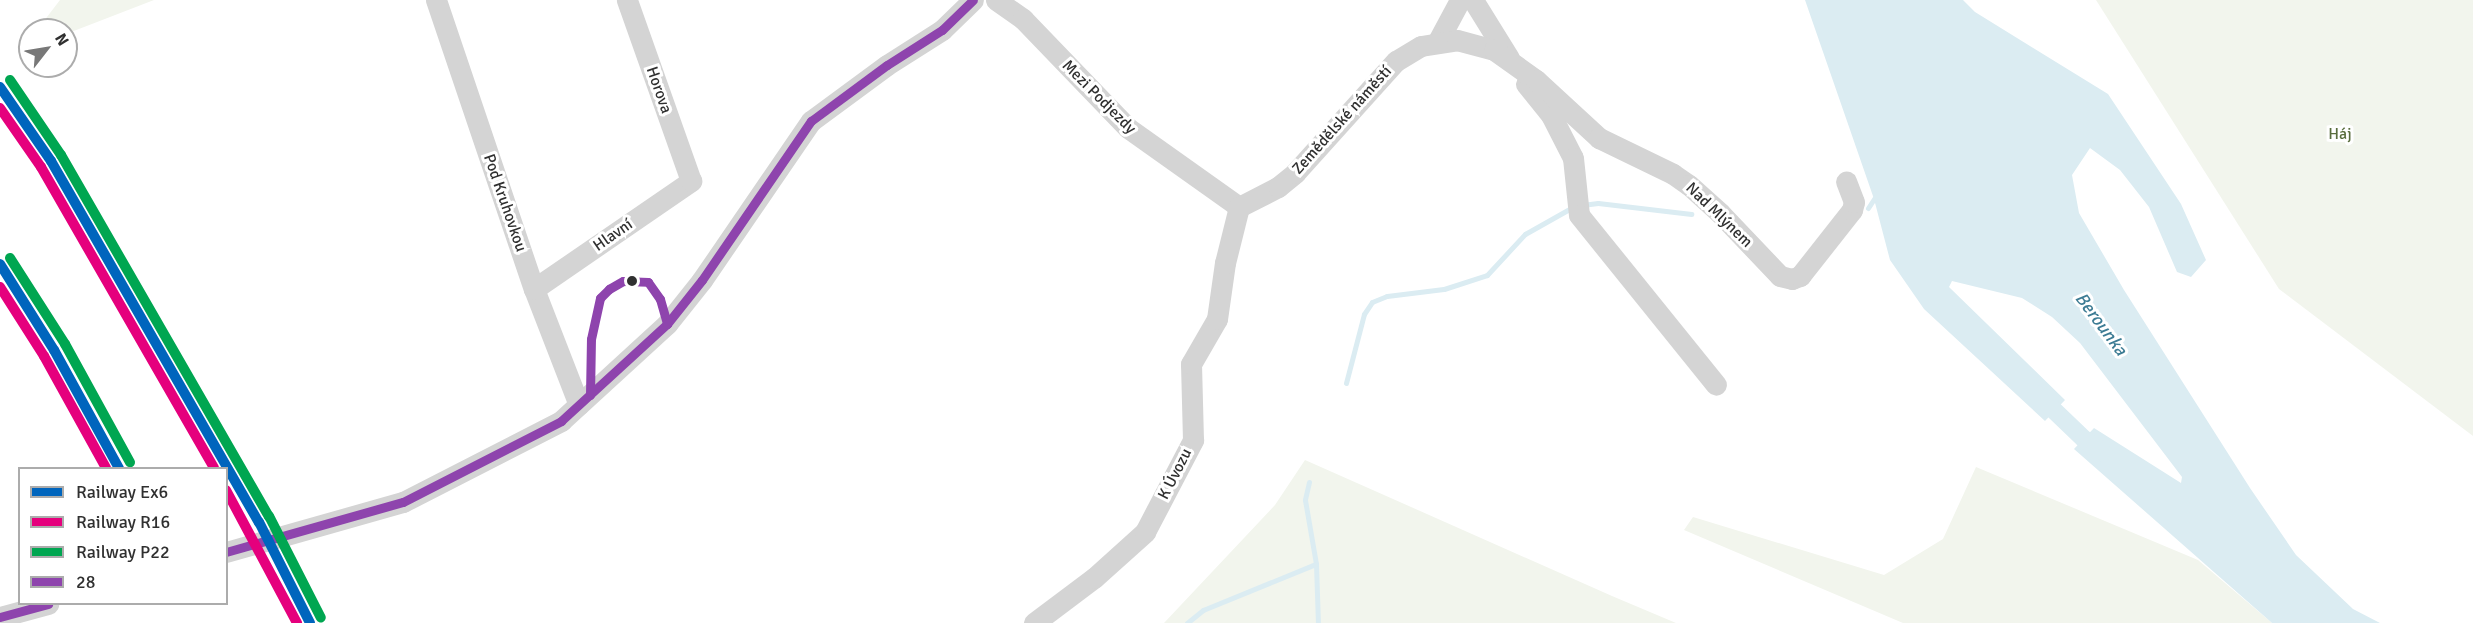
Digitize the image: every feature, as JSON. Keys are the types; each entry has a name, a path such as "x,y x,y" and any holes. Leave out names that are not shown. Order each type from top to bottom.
{"street":[{"name":"Pod Kruhovkou","path":"436,0 534,289 579,405"},
{"name":"Horova","path":"627,0 691,180"},
{"path":"228,551 403,502 561,421 667,324 702,280 812,121 887,65 942,30 973,0"},
{"name":"Mezi Podjezdy","path":"996,0 1023,19 1128,128 1239,207"},
{"path":"1438,41 1460,0"},
{"path":"1473,0 1562,135 1573,158 1579,215 1716,385"},
{"name":"Zemědělské náměstí","path":"1239,207 1278,187 1295,172 1396,61 1421,46 1438,41 1473,42 1494,50 1514,65"},
{"name":"Nad Mlýnem","path":"1514,65 1536,80 1583,126 1599,138 1673,174 1689,185 1720,213 1780,276 1792,279 1800,276 1852,210 1854,202 1846,181"},
{"name":"Hlavní","path":"534,289 691,180"},
{"name":"K Úvozu","path":"1034,623 1094,578 1145,532 1193,440 1191,363 1217,319 1225,263 1239,207"},
{"path":"0,617 41,605"}],"green space":[{"path":"60,0 154,0 78,29 78,18 46,18"},
{"name":"Háj","path":"2096,0 2473,0 2473,436 2279,289"},
{"path":"1305,460 1676,623 1164,623 1275,505"},
{"path":"1976,467 2198,560 2272,623 1903,623 1684,530 1693,517 1884,575 1943,539"}],"water":[{"name":"Berounka","path":"1805,0 1963,0 1975,12 2108,94 2181,204 2206,260 2191,277 2177,272 2149,207 2120,170 2090,148 2072,175 2079,213 2124,290 2250,488 2296,555 2353,609 2380,623 2272,623 2074,449 2094,428 2181,483 2182,477 2080,343 2052,317 2022,298 1952,281 1949,287 2065,400 2045,421 1924,309 1890,260 1874,199"}],"waterway":[{"path":"1868,208 1877,194"},
{"path":"1582,205 1598,203 1691,214"},
{"path":"1346,383 1364,314 1372,302 1387,296 1444,289 1487,275 1525,234 1573,207"},
{"path":"2037,394 2084,439 2104,453"},
{"path":"1309,482 1305,500 1316,564 1318,623"},
{"path":"1187,623 1203,610 1316,564"}],"rail line":[{"name":"P22","path":"10,80 61,155 269,516 321,618"},
{"name":"Ex6","path":"0,87 51,161 227,467"},
{"name":"R16","path":"0,108 41,167 213,467"},
{"name":"P22","path":"10,258 65,344 130,462"},
{"name":"Ex6","path":"0,264 54,350 118,467"},
{"name":"R16","path":"0,287 44,356 105,467"},
{"name":"Ex6","path":"228,468 259,522 310,623"},
{"name":"R16","path":"228,494 297,623"}],"transit line":[{"name":"28","path":"228,551 403,502 561,421 667,324 702,280 811,121 887,65 942,30 973,0"},
{"name":"28","path":"590,395 591,339 600,298 609,289 623,281 648,282 660,299 667,324"},
{"name":"28","path":"0,617 44,605"}]}
